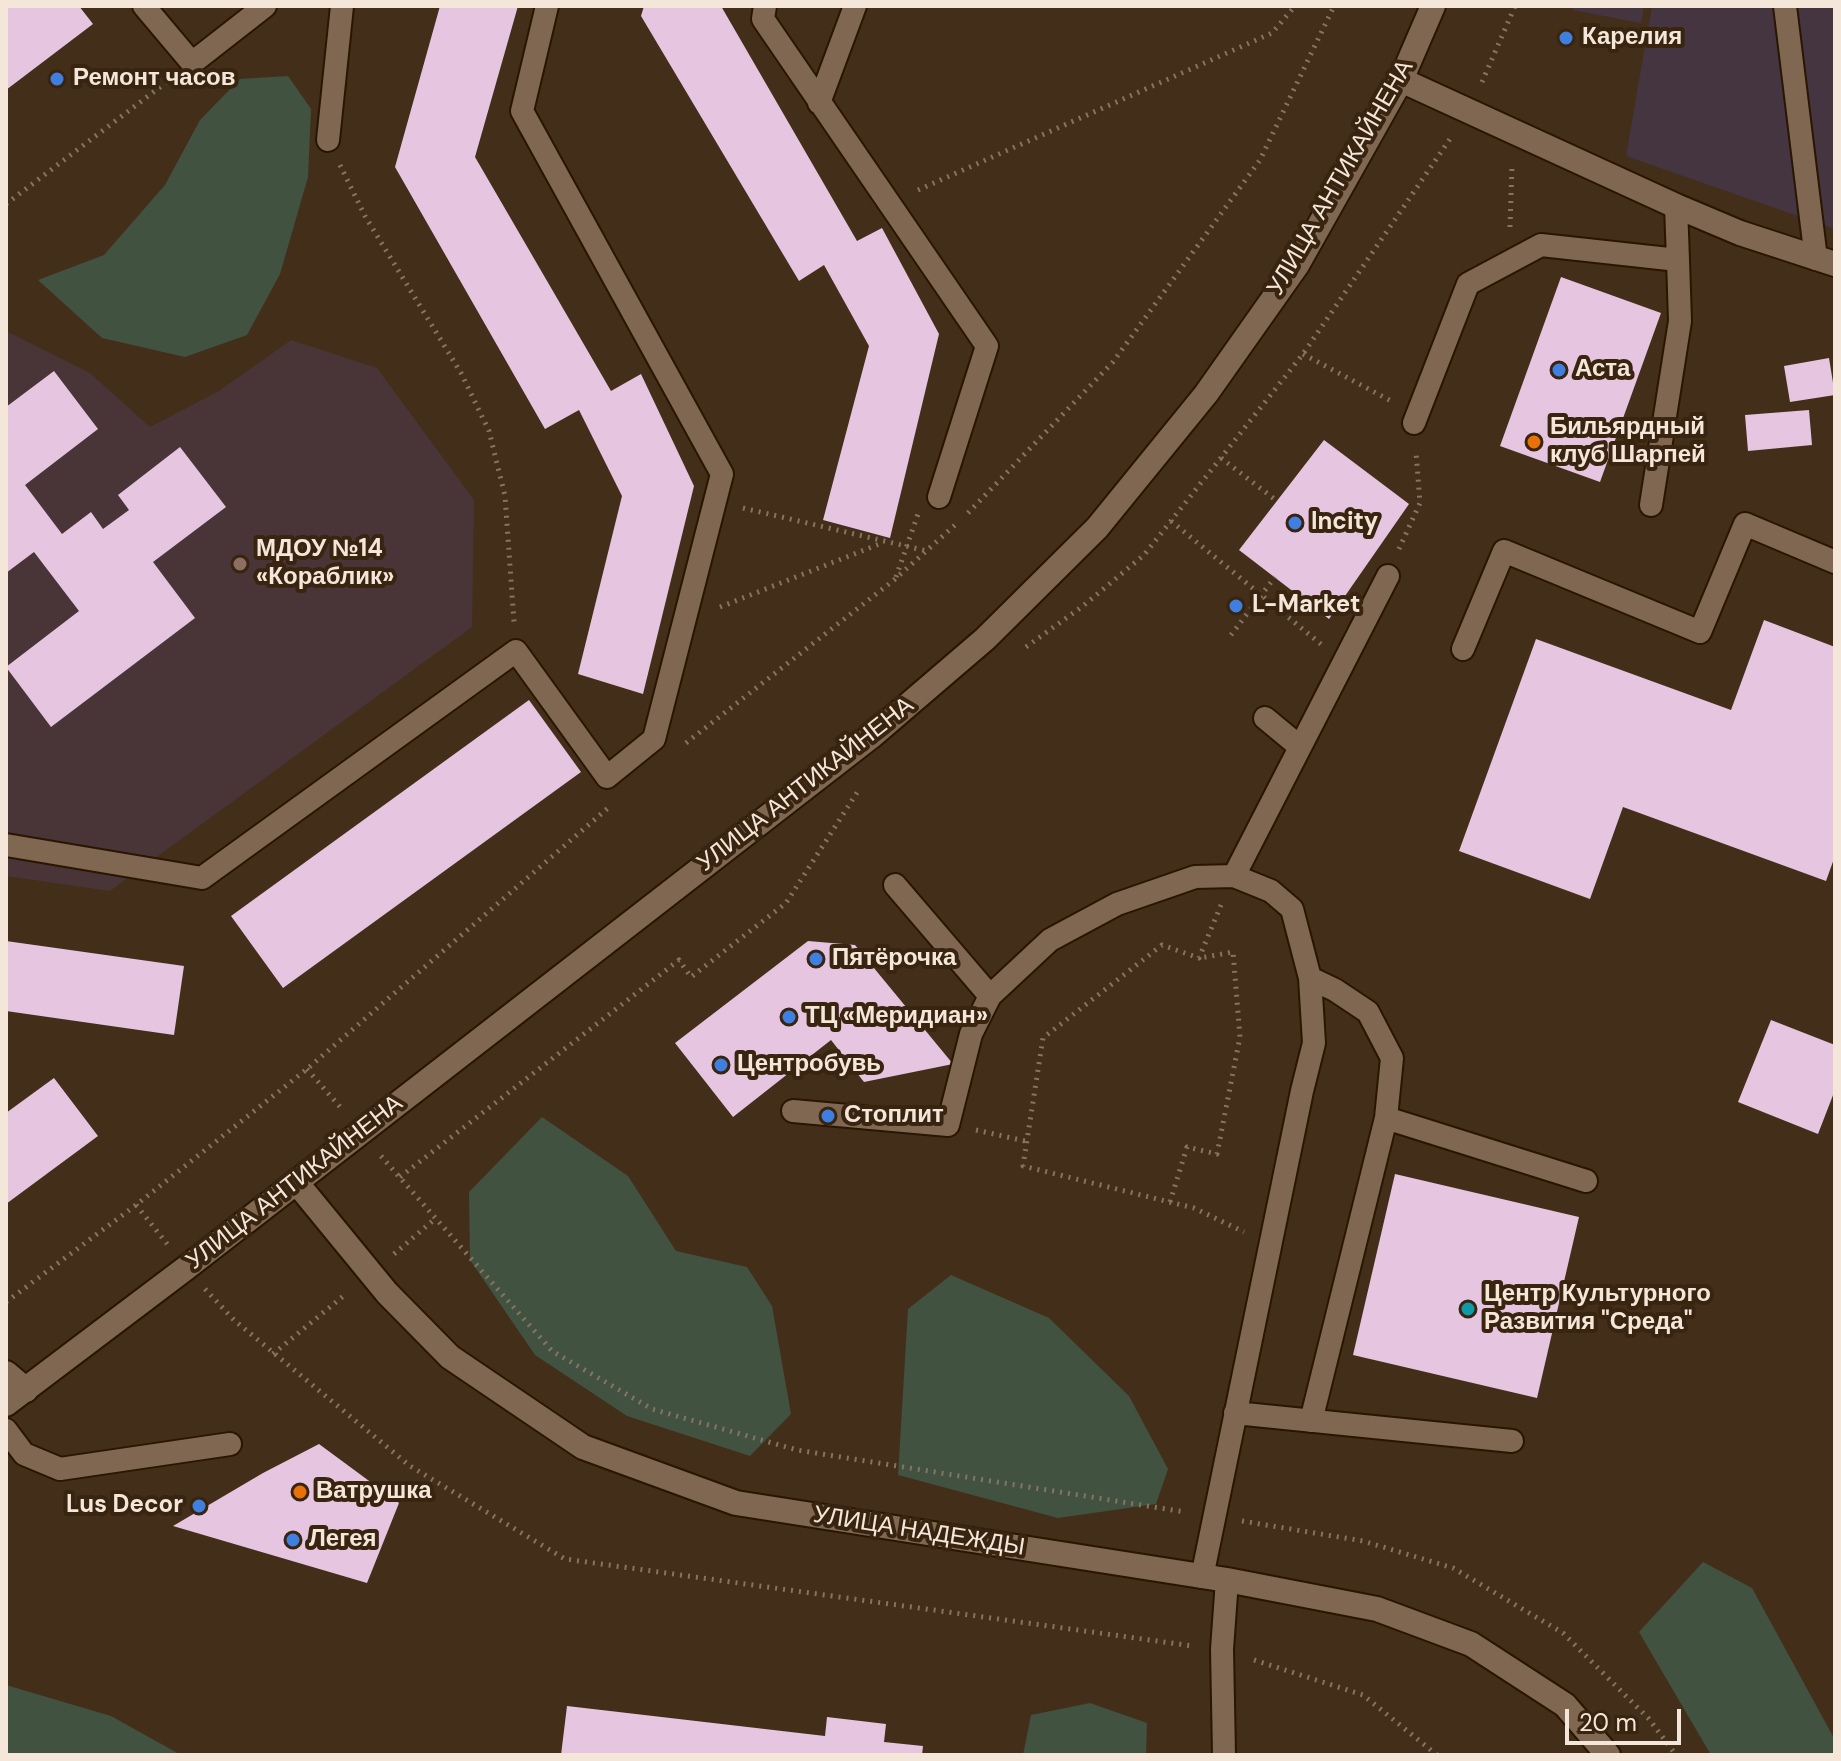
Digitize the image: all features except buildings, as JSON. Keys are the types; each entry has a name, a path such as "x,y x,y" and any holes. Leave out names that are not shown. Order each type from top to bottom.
{"main road":[{"name":"УЛИЦА АНТИКАЙНЕНА","path":"16,1397 873,735 985,639 1097,528 1206,394 1297,265 1401,80 1433,6"},
{"path":"1401,80 1676,206 1740,233 1825,262"},
{"name":"УЛИЦА НАДЕЖДЫ","path":"296,1182 387,1293 450,1357 583,1447 736,1503 1227,1580 1377,1609 1471,1644 1565,1705 1608,1755"},
{"path":"6,1373 16,1397"}],"lane":[{"path":"144,6 192,63 265,6"},
{"path":"328,140 342,6"},
{"path":"6,845 202,878 516,651 607,777 654,739 722,474 522,111 547,6"},
{"path":"765,6 763,19 987,346 939,497"},
{"path":"819,103 855,6"},
{"path":"1785,6 1825,262"},
{"path":"1651,505 1680,321 1676,206"},
{"path":"1414,423 1468,284 1541,245 1678,260"},
{"path":"1463,649 1504,551 1700,632 1745,524 1835,562"},
{"path":"1234,876 1388,576"},
{"path":"1265,718 1300,747"},
{"path":"793,1111 948,1125 971,1034 990,996 1050,940 1117,904 1195,877 1234,876 1271,891 1292,909 1310,978 1314,1043 1202,1577"},
{"path":"895,885 990,996"},
{"path":"1310,978 1368,1012 1392,1058 1386,1118 1311,1421"},
{"path":"1386,1118 1586,1181"},
{"path":"1235,1413 1512,1441"},
{"path":"6,1430 24,1454 60,1469 230,1444"},
{"path":"1224,1755 1222,1649 1227,1580"}],"path":[{"path":"888,204 1272,33 1295,6"},
{"path":"1260,160 1334,6"},
{"path":"6,204 192,63"},
{"path":"328,140 365,216 461,373 489,431 505,496 516,651"},
{"path":"1511,195 1513,156"},
{"path":"1303,354 1374,391"},
{"path":"1388,576 1420,503 1414,423"},
{"path":"1221,458 1277,501"},
{"path":"715,501 927,551"},
{"path":"894,580 919,511"},
{"path":"1171,521 1343,662"},
{"path":"684,622 883,542"},
{"path":"1231,635 1275,577"},
{"path":"1199,958 1234,876"},
{"path":"1170,1202 1187,1147 1217,1154 1240,1037 1233,952 1199,958 1162,945 1043,1038 1023,1166 1194,1208 1270,1245"},
{"path":"307,1069 552,1351 652,1409 797,1450 1363,1541 1453,1568 1563,1633 1649,1719 1676,1755"},
{"path":"948,1125 1025,1141"}],"shaded area":[{"path":"1573,6 1644,6 1641,23 1573,10"},
{"path":"1652,6 1835,6 1835,229 1626,156"},
{"name":"МДОУ №14 «Кораблик»","path":"6,331 90,373 150,427 219,391 291,340 377,368 474,500 472,627 110,891 6,876"}],"green space":[{"path":"288,76 311,109 308,177 280,274 247,335 185,357 102,338 38,280 104,255 165,185 200,120 240,79"},
{"path":"542,1117 628,1176 676,1251 747,1267 772,1306 791,1414 750,1456 627,1416 535,1355 470,1260 469,1192"},
{"path":"951,1275 1049,1318 1129,1396 1168,1469 1156,1504 1058,1518 898,1475 908,1309"},
{"path":"1703,1562 1752,1588 1835,1740 1835,1755 1711,1755 1639,1632"},
{"path":"6,1685 111,1716 181,1755 6,1755"},
{"path":"1090,1703 1147,1723 1146,1755 1023,1755 1031,1715"}],"place":[{"name":"Карелия","path":"1566,38"},
{"name":"Ремонт часов","path":"57,79"},
{"name":"Аста","path":"1559,370"},
{"name":"Бильярдный клуб Шарпей","path":"1534,442"},
{"name":"Incity","path":"1295,523"},
{"name":"МДОУ №14 «Кораблик»","path":"240,564"},
{"name":"L-Market","path":"1236,606"},
{"name":"Пятёрочка","path":"816,959"},
{"name":"ТЦ «Меридиан»","path":"789,1017"},
{"name":"Центробувь","path":"721,1065"},
{"name":"Стоплит","path":"828,1116"},
{"name":"Центр Культурного Развития \"Среда\"","path":"1468,1309"},
{"name":"Ватрушка","path":"300,1492"},
{"name":"Lus Decor","path":"199,1506"},
{"name":"Легея","path":"293,1540"}]}
